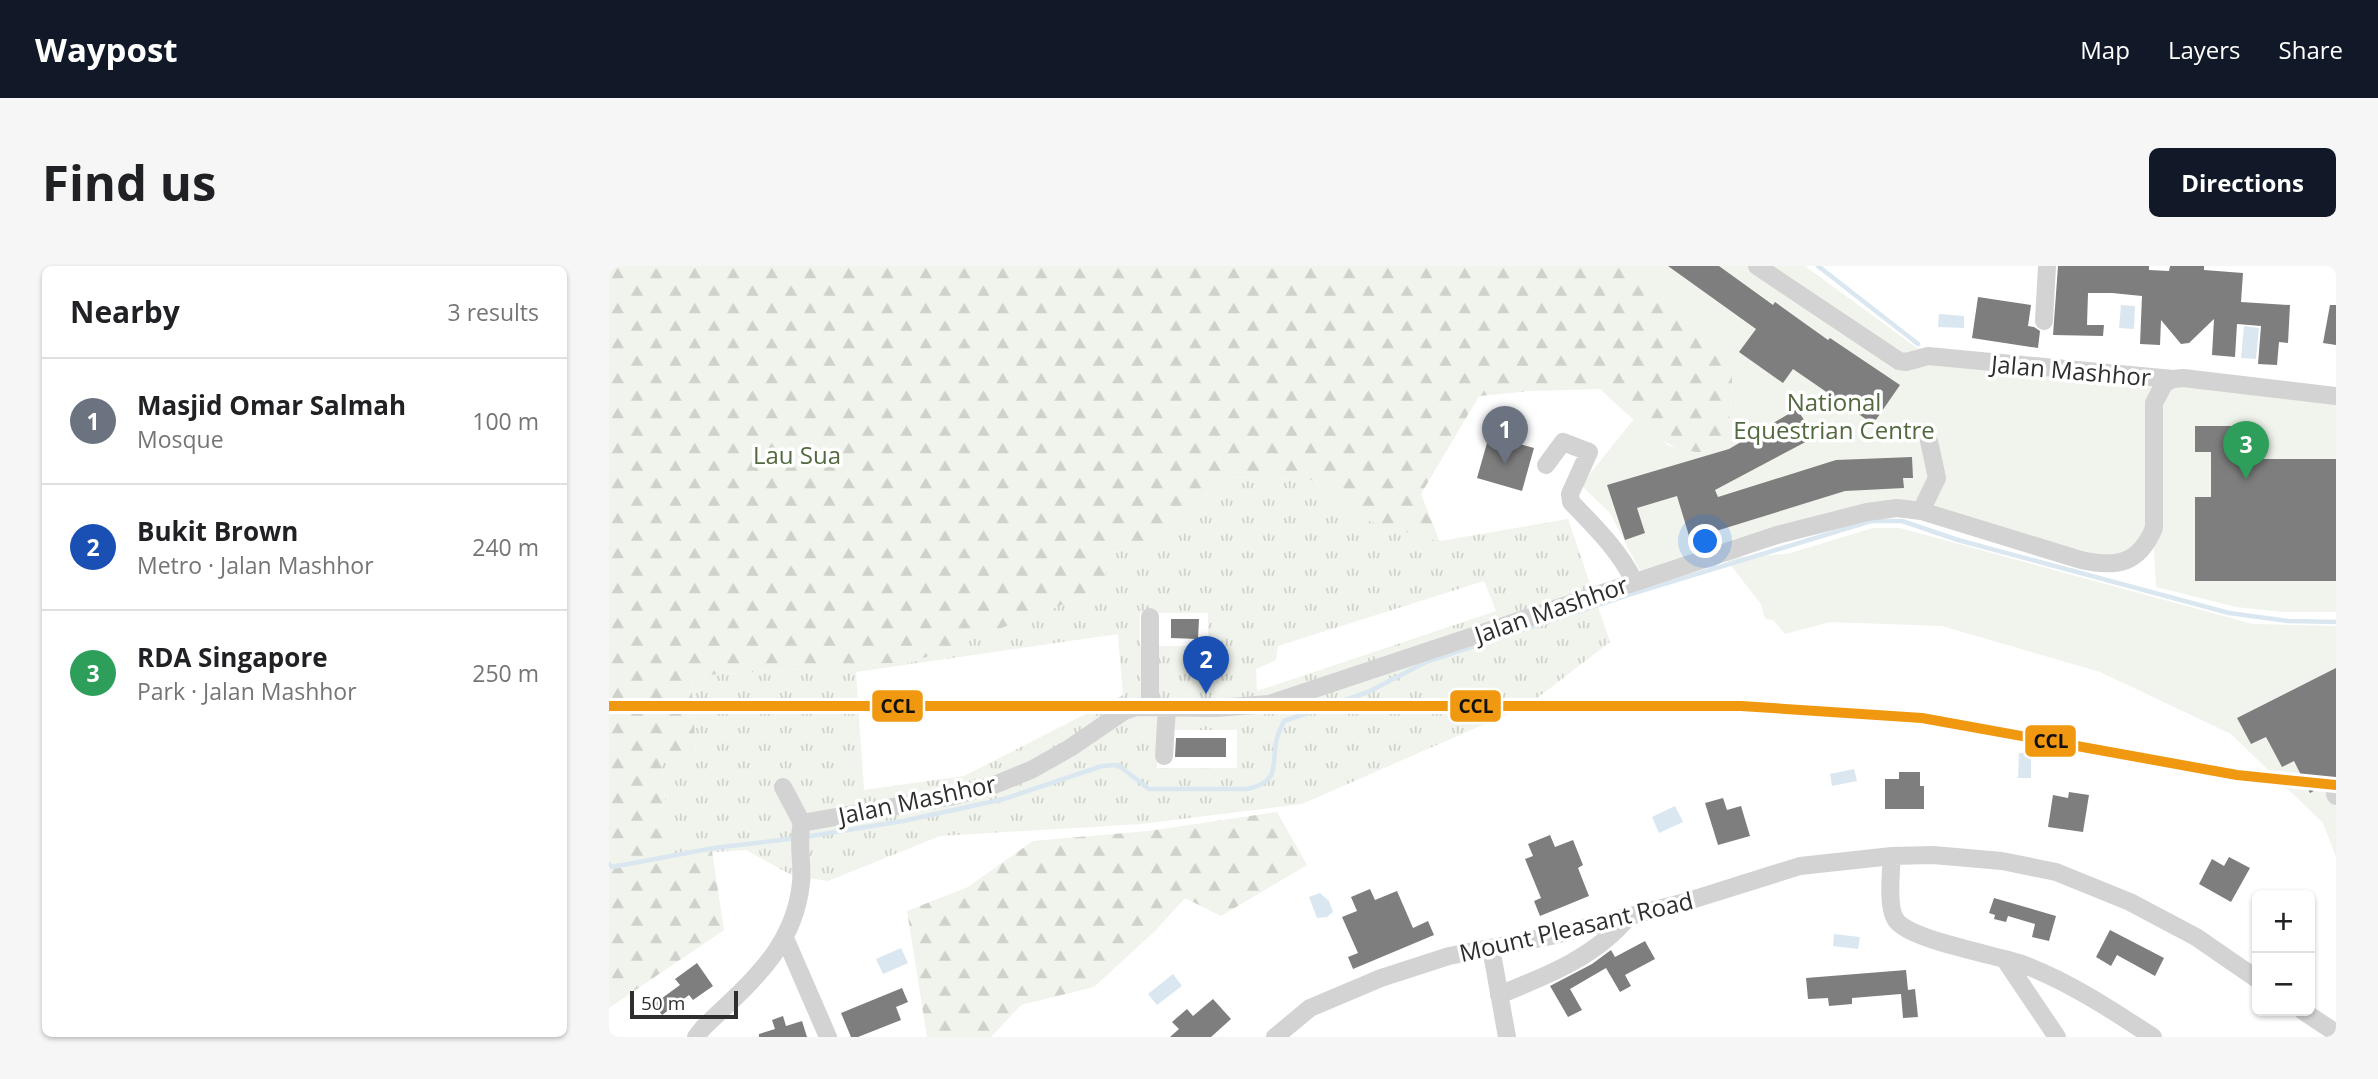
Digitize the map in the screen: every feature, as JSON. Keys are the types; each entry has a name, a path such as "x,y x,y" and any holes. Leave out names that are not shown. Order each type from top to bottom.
{"street":[{"name":"Jalan Mashhor","path":"1757,266 1892,357 1906,362 1928,356 2183,378 2336,396"},
{"path":"2044,321 2047,266"},
{"name":"Jalan Mashhor","path":"801,833 954,796 1031,771 1123,711 1158,707 1216,708 1269,704 1634,581 1777,535 1844,517 1897,508 1921,511 2097,564 2125,561 2137,555 2147,545 2154,528 2154,403 2164,384 2173,379"},
{"path":"1921,511 1937,478 1929,441"},
{"path":"1546,465 1563,442 1589,452 1570,494 1571,502 1612,545 1634,581"},
{"path":"1150,617 1164,756"},
{"path":"697,1037 702,1028 760,972 781,946 791,922 801,883 801,833 783,787"},
{"name":"Mount Pleasant Road","path":"1275,1037 1310,1008 1370,983 1449,957 1551,936 1682,903 1800,866 1892,856 1933,855 2002,861 2056,872 2130,902 2196,937 2252,976"},
{"path":"1892,856 1891,902 1896,921 1906,928 2053,978 2148,1034"},
{"path":"1500,995 1549,974 1597,947 1629,916"},
{"path":"785,937 828,1037"},
{"path":"1491,948 1507,1037"},
{"path":"2005,960 2057,1037"},
{"path":"2311,1016 2336,1033"}],"green space":[{"name":"Lau Sua","path":"609,266 1625,266 1734,353 1728,443 1702,452 1689,452 1675,447 1647,430 1600,389 1479,396 1421,494 1440,542 1359,518 1310,479 1218,477 1195,509 1148,546 1116,549 1098,591 913,662 691,676 696,754 661,758 670,854 712,851 724,930 609,1008"},
{"name":"National Equestrian Centre","path":"1625,266 1805,266 1928,356 2336,396 2336,612 2282,612 2236,607 2156,587 2153,530 2145,545 2109,563 1895,510 1640,571 1610,513 1581,485 1634,419 1669,446 1700,453 1728,443 1734,353"},
{"path":"1218,477 1310,479 1359,518 1440,541 1568,519 1610,642 1528,705 1302,804 1141,824 940,836 828,881 793,876 746,850 670,855 661,757 696,753 691,676 913,662 1098,591 1116,549 1148,546 1195,509","holes":["1484,581 1496,611 1257,691 1256,669 1276,660 1278,646","1140,613 1208,613 1208,646 1140,646","1118,634 1123,695 964,776 864,790 856,672","1157,730 1237,730 1237,768 1157,768"]},
{"path":"1873,528 1900,528 2253,624 2336,626 2336,857 2323,823 2231,734 2100,672 1942,626 1830,622 1785,634 1773,620 1765,619 1761,604 1725,558 1787,554"},
{"path":"1277,812 1307,865 1221,916 1185,898 1155,931 1094,987 1021,1005 991,1037 927,1037 907,911 968,887 1033,841 1148,831"}],"shaded area":[{"path":"2121,305 2135,306 2134,329 2119,328"},
{"path":"1939,314 1964,316 1964,328 1938,327"},
{"path":"2244,326 2259,328 2256,359 2241,358"},
{"path":"2019,753 2031,753 2031,778 2018,778"},
{"path":"1854,769 1857,781 1832,786 1830,774"},
{"path":"1675,806 1683,822 1659,833 1652,817"},
{"path":"1320,893 1329,901 1333,912 1327,917 1317,918 1309,897"},
{"path":"1834,934 1860,937 1858,949 1833,946"},
{"path":"901,948 908,963 883,974 876,959"},
{"path":"1173,974 1182,986 1157,1005 1148,994"}],"building":[{"path":"1668,266 1719,266 1773,305 1775,302 1828,340 1830,338 1900,385 1873,424 1793,369 1783,383 1739,352 1756,329"},
{"path":"2058,266 2149,266 2149,270 2169,271 2170,266 2204,266 2204,270 2243,273 2241,302 2290,305 2288,343 2279,342 2277,365 2258,364 2261,326 2237,324 2235,357 2212,355 2214,319 2189,343 2181,344 2161,320 2160,345 2140,344 2142,296 2112,293 2088,293 2087,325 2104,325 2103,336 2053,335"},
{"path":"1978,297 2031,305 2028,326 2040,331 2038,348 1972,338"},
{"path":"2330,305 2336,305 2336,345 2323,343"},
{"path":"1797,409 1815,437 1715,490 1718,497 1836,460 1912,457 1913,478 1903,478 1904,488 1845,491 1690,539 1677,496 1637,508 1645,533 1625,540 1607,485 1729,449"},
{"path":"2195,426 2259,426 2259,459 2336,459 2336,581 2195,581 2195,497 2211,497 2211,452 2195,452"},
{"path":"1489,436 1534,448 1522,491 1477,478"},
{"path":"1171,619 1199,619 1198,639 1171,638"},
{"path":"2336,668 2336,779 2310,793 2294,761 2282,767 2266,737 2251,744 2237,718"},
{"path":"1176,738 1226,738 1226,757 1175,757"},
{"path":"1899,772 1920,772 1920,786 1924,786 1924,809 1885,809 1885,779 1899,779"},
{"path":"2069,792 2089,795 2083,832 2048,827 2053,795 2068,798"},
{"path":"1723,798 1727,810 1741,806 1750,836 1718,845 1705,803"},
{"path":"1550,835 1555,847 1573,840 1583,865 1578,868 1589,896 1540,916 1534,901 1541,898 1525,859 1533,856 1528,844"},
{"path":"2229,857 2250,868 2231,902 2199,884 2212,859 2224,866"},
{"path":"1370,889 1375,900 1397,891 1413,928 1428,921 1434,935 1353,969 1348,957 1358,953 1342,917 1357,911 1351,897"},
{"path":"1994,898 2056,916 2049,941 2032,937 2035,924 2008,916 2006,922 1994,919 1995,915 1989,913"},
{"path":"2110,930 2164,958 2155,976 2117,955 2111,966 2096,957"},
{"path":"1645,941 1655,959 1625,975 1631,986 1620,992 1606,968 1570,989 1582,1010 1568,1017 1550,986 1592,964 1611,950 1615,957"},
{"path":"697,963 713,986 693,1000 689,995 662,1015 654,1004 680,985 675,979"},
{"path":"1906,970 1908,990 1915,989 1918,1017 1903,1018 1901,994 1852,998 1852,1004 1829,1006 1828,998 1808,999 1806,978"},
{"path":"902,988 908,1002 896,1007 901,1020 858,1037 851,1037 841,1013"},
{"path":"1213,999 1231,1019 1211,1037 1170,1037 1179,1029 1172,1022 1187,1009 1193,1016"},
{"path":"783,1016 786,1026 802,1021 807,1037 759,1037 759,1034 775,1029 772,1020"}],"waterway":[{"path":"1818,266 1918,344"},
{"path":"805,837 903,821 1004,799 1102,766 1118,765 1149,789 1247,789 1264,782 1272,773 1277,739 1284,721 1368,692 1426,662 1631,594 1871,521 1902,521 1958,540 2229,613 2288,621 2336,622"},
{"path":"609,864 612,867 714,848 797,838"}],"transit line":[{"name":"CCL","path":"609,706 1741,706 1922,718 2237,775 2336,785"}],"place":[{"name":"Masjid Omar Salmah","path":"1505,464"},
{"name":"RDA Singapore","path":"2246,479"},
{"name":"Bukit Brown","path":"1206,694"}]}
